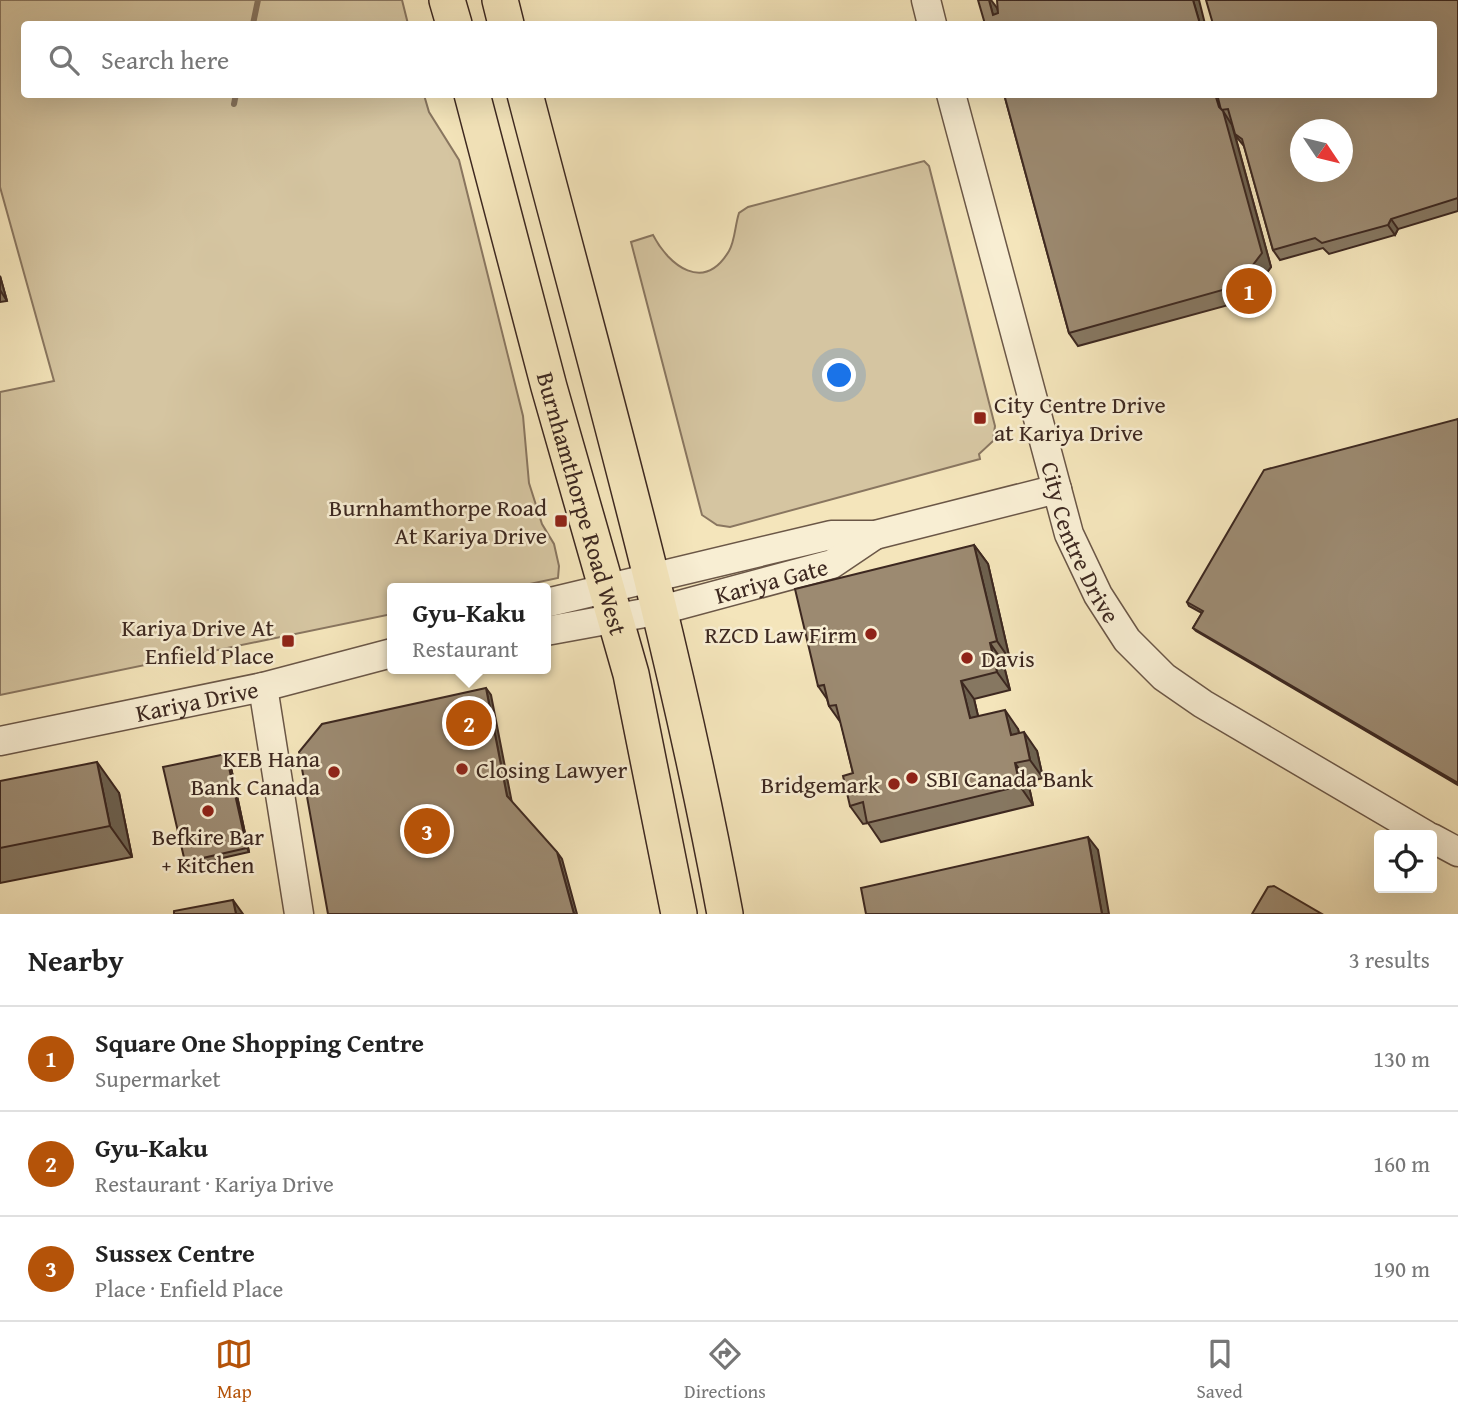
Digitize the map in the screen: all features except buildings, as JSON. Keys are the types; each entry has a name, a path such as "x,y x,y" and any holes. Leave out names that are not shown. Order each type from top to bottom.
{"main road":[{"path":"447,0 453,21"},
{"path":"500,0 505,21"},
{"name":"Burnhamthorpe Road West","path":"473,98 549,387 631,674 679,914"},
{"name":"Burnhamthorpe Road West","path":"526,98 657,594 700,780 725,914"}],"street":[{"path":"926,0 931,21"},
{"name":"City Centre Drive","path":"952,98 1069,534 1098,595 1127,640 1146,660 1203,704 1417,830"},
{"name":"Kariya Gate","path":"657,594 832,564 875,534 1058,489"},
{"path":"551,629 611,604 657,594"},
{"path":"551,603 611,604"},
{"name":"Kariya Drive","path":"0,741 263,687 387,654"},
{"path":"263,687 299,914"},
{"path":"1437,841 1458,852"}],"shaded area":[{"path":"0,0 402,0 407,21 21,21 21,98 425,98 429,112 459,160 523,416 529,483 542,524 554,544 559,566 558,578 534,583 387,583 387,615 0,695 0,392 54,381 0,187"},
{"path":"924,161 929,166 995,426 993,441 979,454 980,459 730,527 717,525 702,515 631,242 653,235 677,265 698,273 709,271 719,264 729,251 739,213 748,207"}],"waterway":[{"path":"254,21 258,0"},
{"path":"234,104 235,98"}],"place":[{"name":"Square One Shopping Centre","path":"1249,291"},
{"name":"City Centre Drive at Kariya Drive","path":"980,418"},
{"name":"Burnhamthorpe Road At Kariya Drive","path":"561,521"},
{"name":"RZCD Law Firm","path":"871,634"},
{"name":"Kariya Drive At Enfield Place","path":"288,641"},
{"name":"Davis","path":"967,658"},
{"name":"Gyu-Kaku","path":"469,723"},
{"name":"Closing Lawyer","path":"462,769"},
{"name":"KEB Hana Bank Canada","path":"334,772"},
{"name":"SBI Canada Bank","path":"912,778"},
{"name":"Bridgemark","path":"894,784"},
{"name":"Befkire Bar + Kitchen","path":"208,811"},
{"name":"Sussex Centre","path":"427,831"}]}
